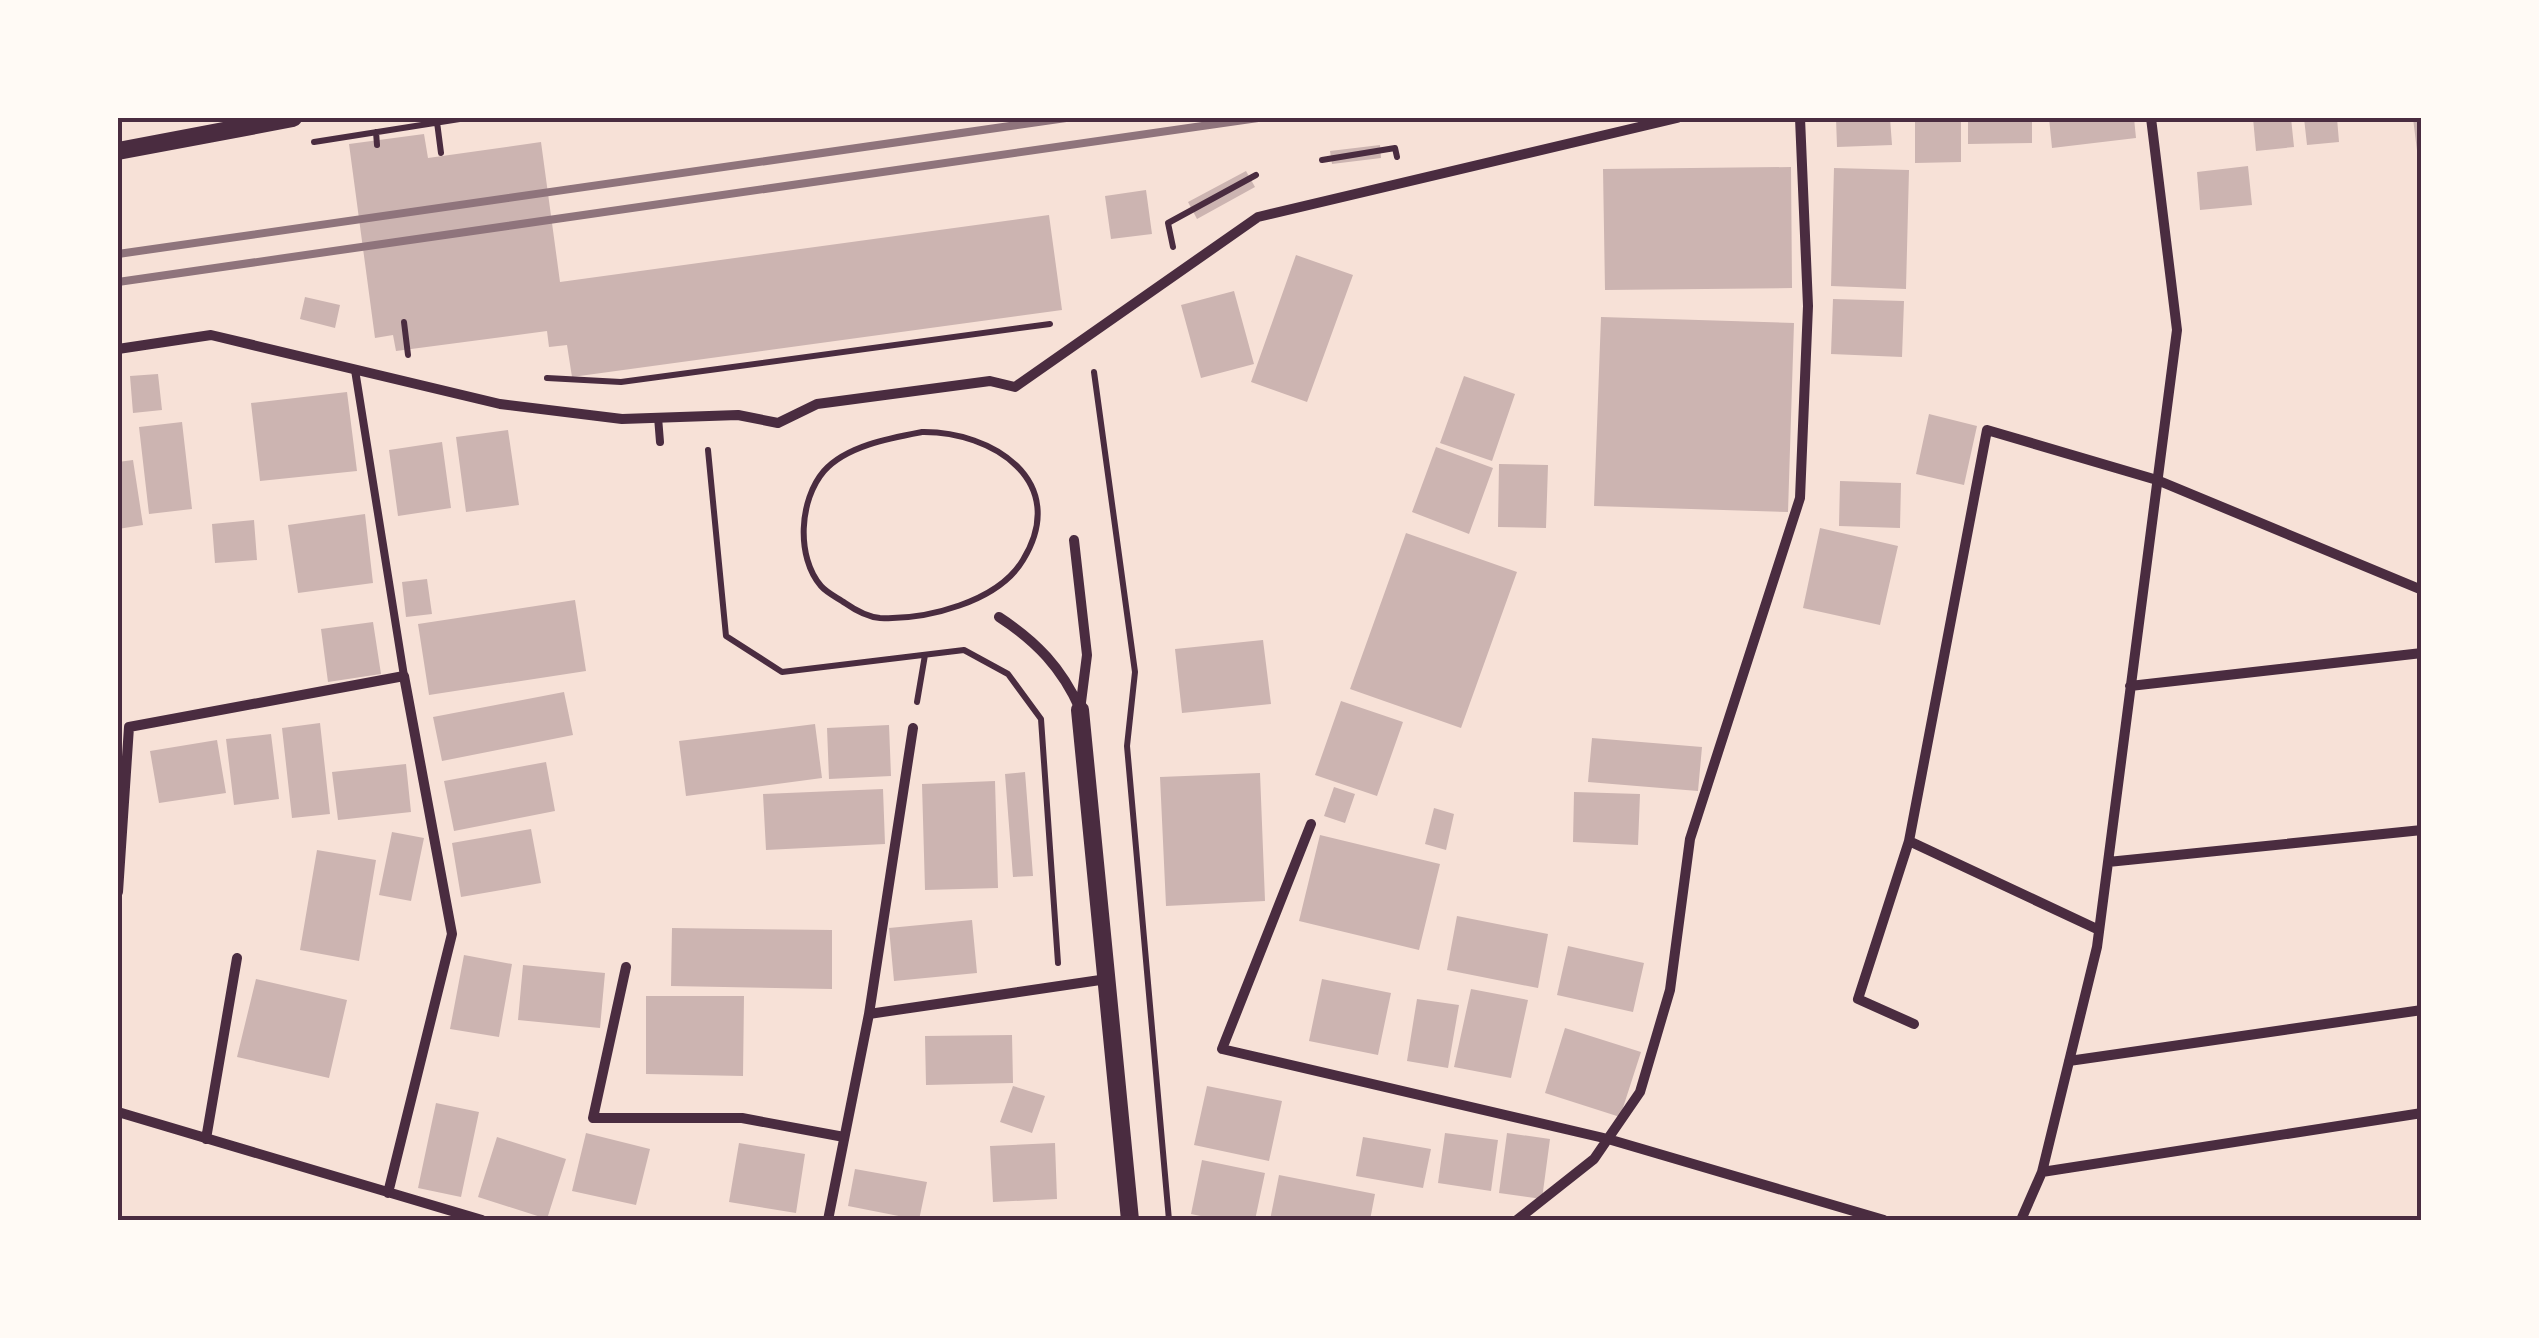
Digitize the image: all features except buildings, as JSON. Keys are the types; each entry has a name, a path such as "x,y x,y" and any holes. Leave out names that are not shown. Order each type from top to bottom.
{"street":[{"path":"118,151 293,118"},
{"path":"118,348 211,335 500,404 622,419 738,415 778,424 817,404 990,381 1016,387 1258,217 1678,118"},
{"path":"1517,1220 1594,1159 1640,1092 1670,990 1690,839 1800,498 1808,306 1800,118"},
{"path":"2021,1220 2042,1172 2099,930 2176,330 2151,118"},
{"path":"1914,1024 1858,999 1909,842 1986,430 2157,480 2422,590"},
{"path":"1074,540 1087,655 1080,710 1130,1220"},
{"path":"999,618 1046,655 1067,680 1080,710"},
{"path":"2130,686 2422,652"},
{"path":"118,892 129,727 404,676 452,934 388,1193"},
{"path":"828,1220 869,1014 912,728"},
{"path":"1311,824 1222,1049 1608,1139 1884,1220"},
{"path":"2108,862 2422,830"},
{"path":"1909,842 2099,930"},
{"path":"206,1139 237,958"},
{"path":"626,966 594,1118 742,1118 844,1136"},
{"path":"869,1014 1107,979"},
{"path":"2069,1061 2422,1010"},
{"path":"118,1112 482,1220"},
{"path":"2042,1172 2422,1113"}],"lane":[{"path":"355,370 404,676"},
{"path":"658,418 660,442"}],"path":[{"path":"437,122 441,153"},
{"path":"376,132 377,145"},
{"path":"1322,160 1383,151"},
{"path":"1157,260 1173,250 1168,223 1256,176"},
{"path":"534,377 621,382 1043,328 1059,318"},
{"path":"404,322 408,356"},
{"path":"390,352 424,358"},
{"path":"1094,372 1135,672 1127,746 1168,1220"},
{"path":"922,432 951,432 984,441 1006,454 1026,475 1035,500 1034,530 1023,560 984,594 910,618 875,618 821,587 808,564 803,529 810,498 824,470 861,448 922,432"},
{"path":"708,450 726,636 782,672 964,650 1008,674 1041,719 1059,969"},
{"path":"912,728 925,655"}],"railway":[{"path":"118,254 1066,118"},
{"path":"118,282 1258,118"}]}
